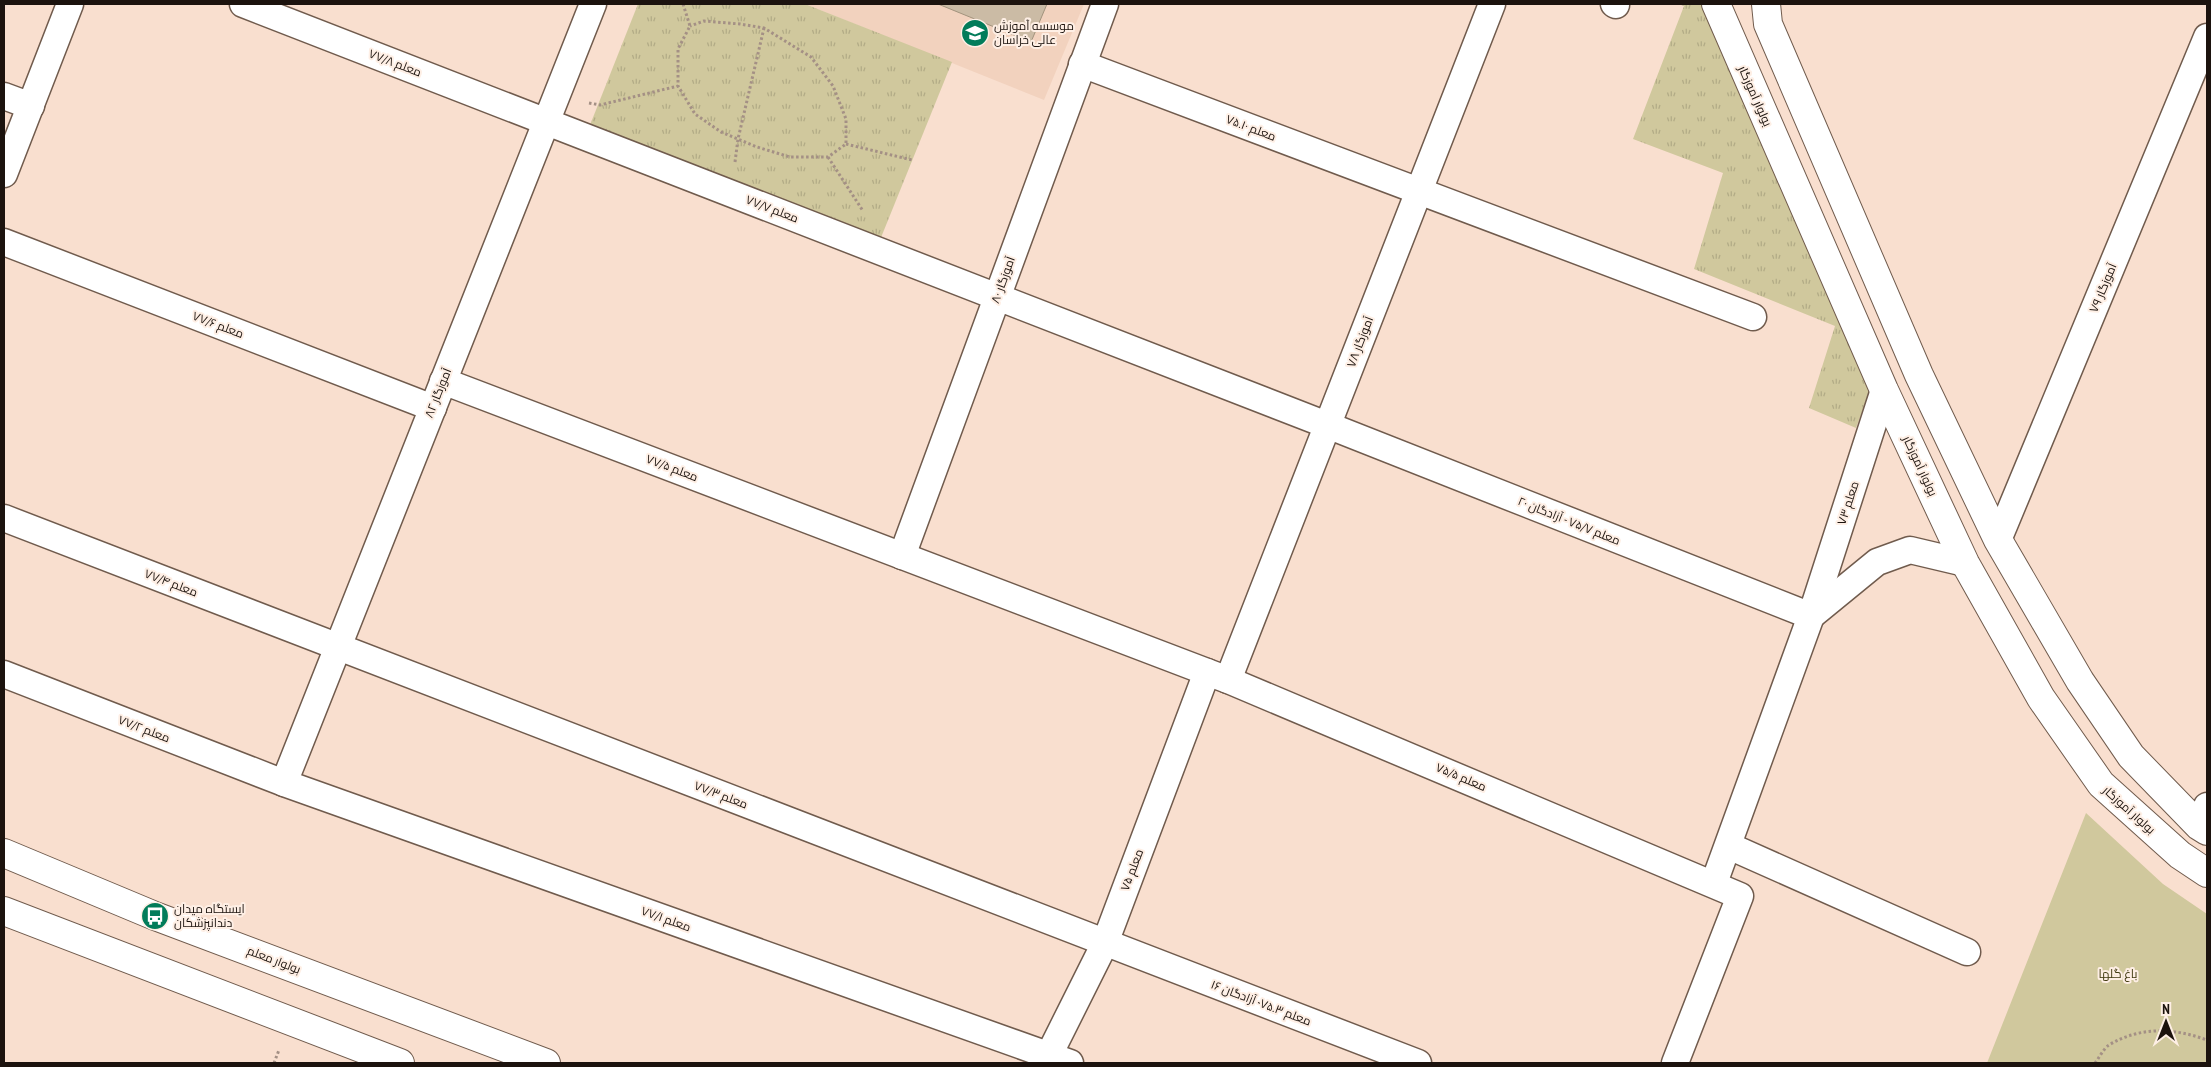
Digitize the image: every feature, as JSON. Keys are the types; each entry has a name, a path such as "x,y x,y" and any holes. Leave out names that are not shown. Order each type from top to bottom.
{"main road":[{"name":"بولوار آموزگار","path":"1716,4 1884,390 1965,563 2041,698 2101,784 2180,855 2207,873"},
{"path":"1771,10 1919,375 1998,540 2080,681 2131,756 2205,821"},
{"name":"بولوار معلم","path":"4,853 155,916 546,1063"},
{"path":"4,911 400,1063"}],"street":[{"path":"4,174 70,4"},
{"name":"معلم ۷۷/۸","path":"243,4 546,121"},
{"name":"آموزگار ۸۲","path":"284,783 593,4"},
{"name":"آموزگار ۸۰","path":"902,556 1105,4"},
{"name":"آموزگار ۷۸","path":"1217,676 1327,425 1492,4"},
{"name":"۷۹ آموزگار","path":"1998,540 2207,37"},
{"name":"معلم ۷۵.۱۰","path":"1082,64 1753,317"},
{"path":"4,96 30,106"},
{"name":"معلم ۷۷/۷","path":"546,121 997,297"},
{"name":"معلم ۷۷/۶","path":"4,242 433,408"},
{"name":"معلم ۷۵/۷ - آزادگان ۲۰","path":"997,297 1810,616"},
{"name":"معلم ۷۷/۵","path":"443,381 1217,676"},
{"name":"معلم ۷۳","path":"1714,883 1729,846 1810,616 1884,390"},
{"name":"معلم ۷۷/۴","path":"4,518 338,647"},
{"path":"1810,616 1877,562 1910,550 1965,563"},
{"name":"معلم ۷۷/۳","path":"338,647 1104,942"},
{"name":"معلم ۷۷/۲","path":"4,674 284,783"},
{"name":"معلم ۷۵/۵","path":"1217,676 1714,883 1740,896 1675,1063"},
{"name":"معلم ۷۵","path":"1055,1060 1217,676"},
{"name":"معلم ۷۷/۱","path":"284,783 1055,1060"},
{"path":"1729,846 1967,952"},
{"name":"معلم ۷۵.۳- آزادگان ۱۶","path":"1104,942 1418,1063"}],"path":[{"path":"683,4 690,26"},
{"path":"846,144 846,119 833,86 811,57 764,28 704,21 690,26 678,49 678,86 695,114 721,132 790,157 828,157 846,144 912,160"},
{"path":"732,193 738,139 764,28"},
{"path":"557,95 600,105 678,86"},
{"path":"828,157 874,229 874,249"},
{"path":"2095,1063 2108,1045 2147,1030 2183,1031 2207,1040"}],"shaded area":[{"name":"موسسه آموزش عالی خراسان","path":"805,4 1084,4 1044,100"}],"green space":[{"path":"638,4 805,4 952,62 880,240 590,125"},
{"path":"1678,4 1709,4 1872,385 1856,428 1809,408 1835,326 1694,269 1723,173 1633,139 1684,6"},
{"name":"باغ گلها","path":"2086,813 2163,884 2207,914 2207,1063 1987,1063"}],"building":[{"path":"938,4 1047,4 1031,42"}],"place":[{"name":"موسسه آموزش عالی خراسان","path":"975,33"},
{"name":"ایستگاه میدان دندانپزشکان","path":"155,916"}]}
